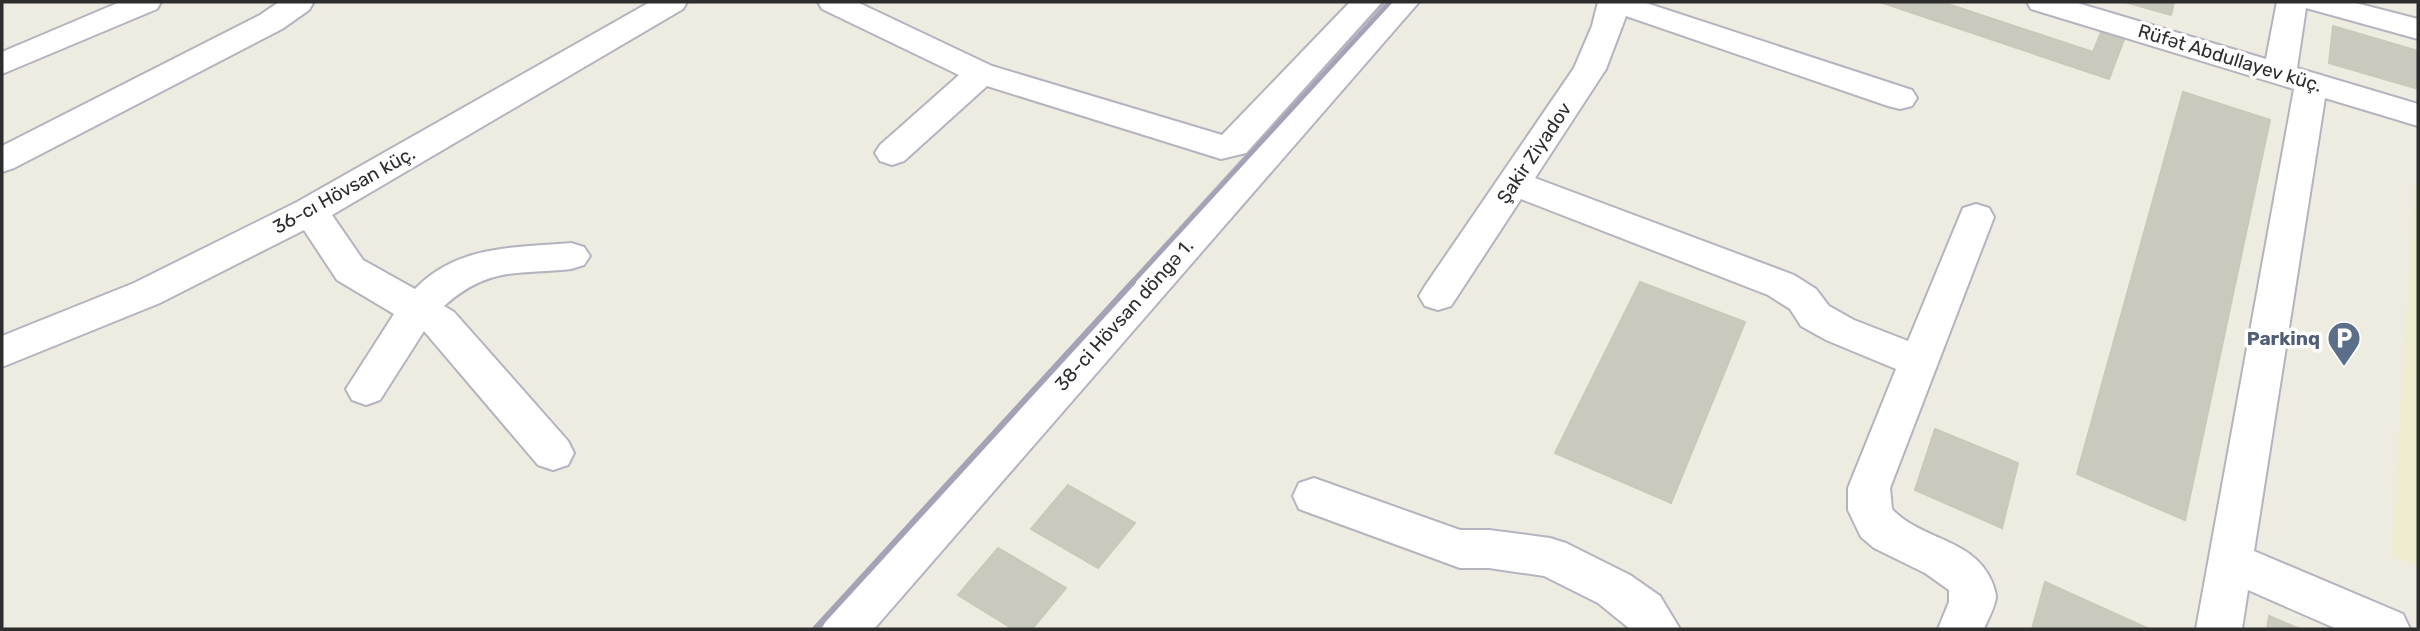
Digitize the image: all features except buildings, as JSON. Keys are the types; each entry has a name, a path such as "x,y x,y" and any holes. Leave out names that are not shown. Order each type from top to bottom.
{"street":[{"path":"2,64 146,2"},
{"path":"2,160 271,23 298,4 297,2"},
{"name":"36-cı Hövsan küç.","path":"2,352 147,293 310,211 672,2"},
{"path":"833,2 981,73 1221,147 1234,145 1367,2"},
{"name":"38-ci Hövsan döngə 1.","path":"845,629 1404,2"},
{"path":"1613,2 1900,98"},
{"name":"Şakir Ziyadov","path":"1438,296 1590,69 1608,26 1613,2"},
{"name":"Rüfət Abdullayev küç.","path":"2042,2 2418,115"},
{"path":"2219,629 2231,562 2296,78 2292,2"},
{"path":"2318,2 2418,29"},
{"path":"892,153 981,73"},
{"path":"1514,183 1781,285 1804,299 1815,316 1840,330 1920,362"},
{"path":"310,211 350,270 440,321 552,453"},
{"path":"1961,629 1974,595 1970,581 1953,566 1884,531 1870,513 1869,488 1976,217"},
{"path":"366,389 418,310 444,283 483,264 570,256"},
{"path":"1314,496 1460,549 1489,549 1550,556 1615,589 1644,611 1657,629"},
{"path":"2231,562 2387,629"}],"shaded area":[{"path":"2414,185 2418,186 2418,566 2391,555"}],"railway":[{"path":"1131,284 1390,2"},
{"path":"815,629 1133,282"}],"place":[{"name":"Parkinq","path":"2344,368"}]}
